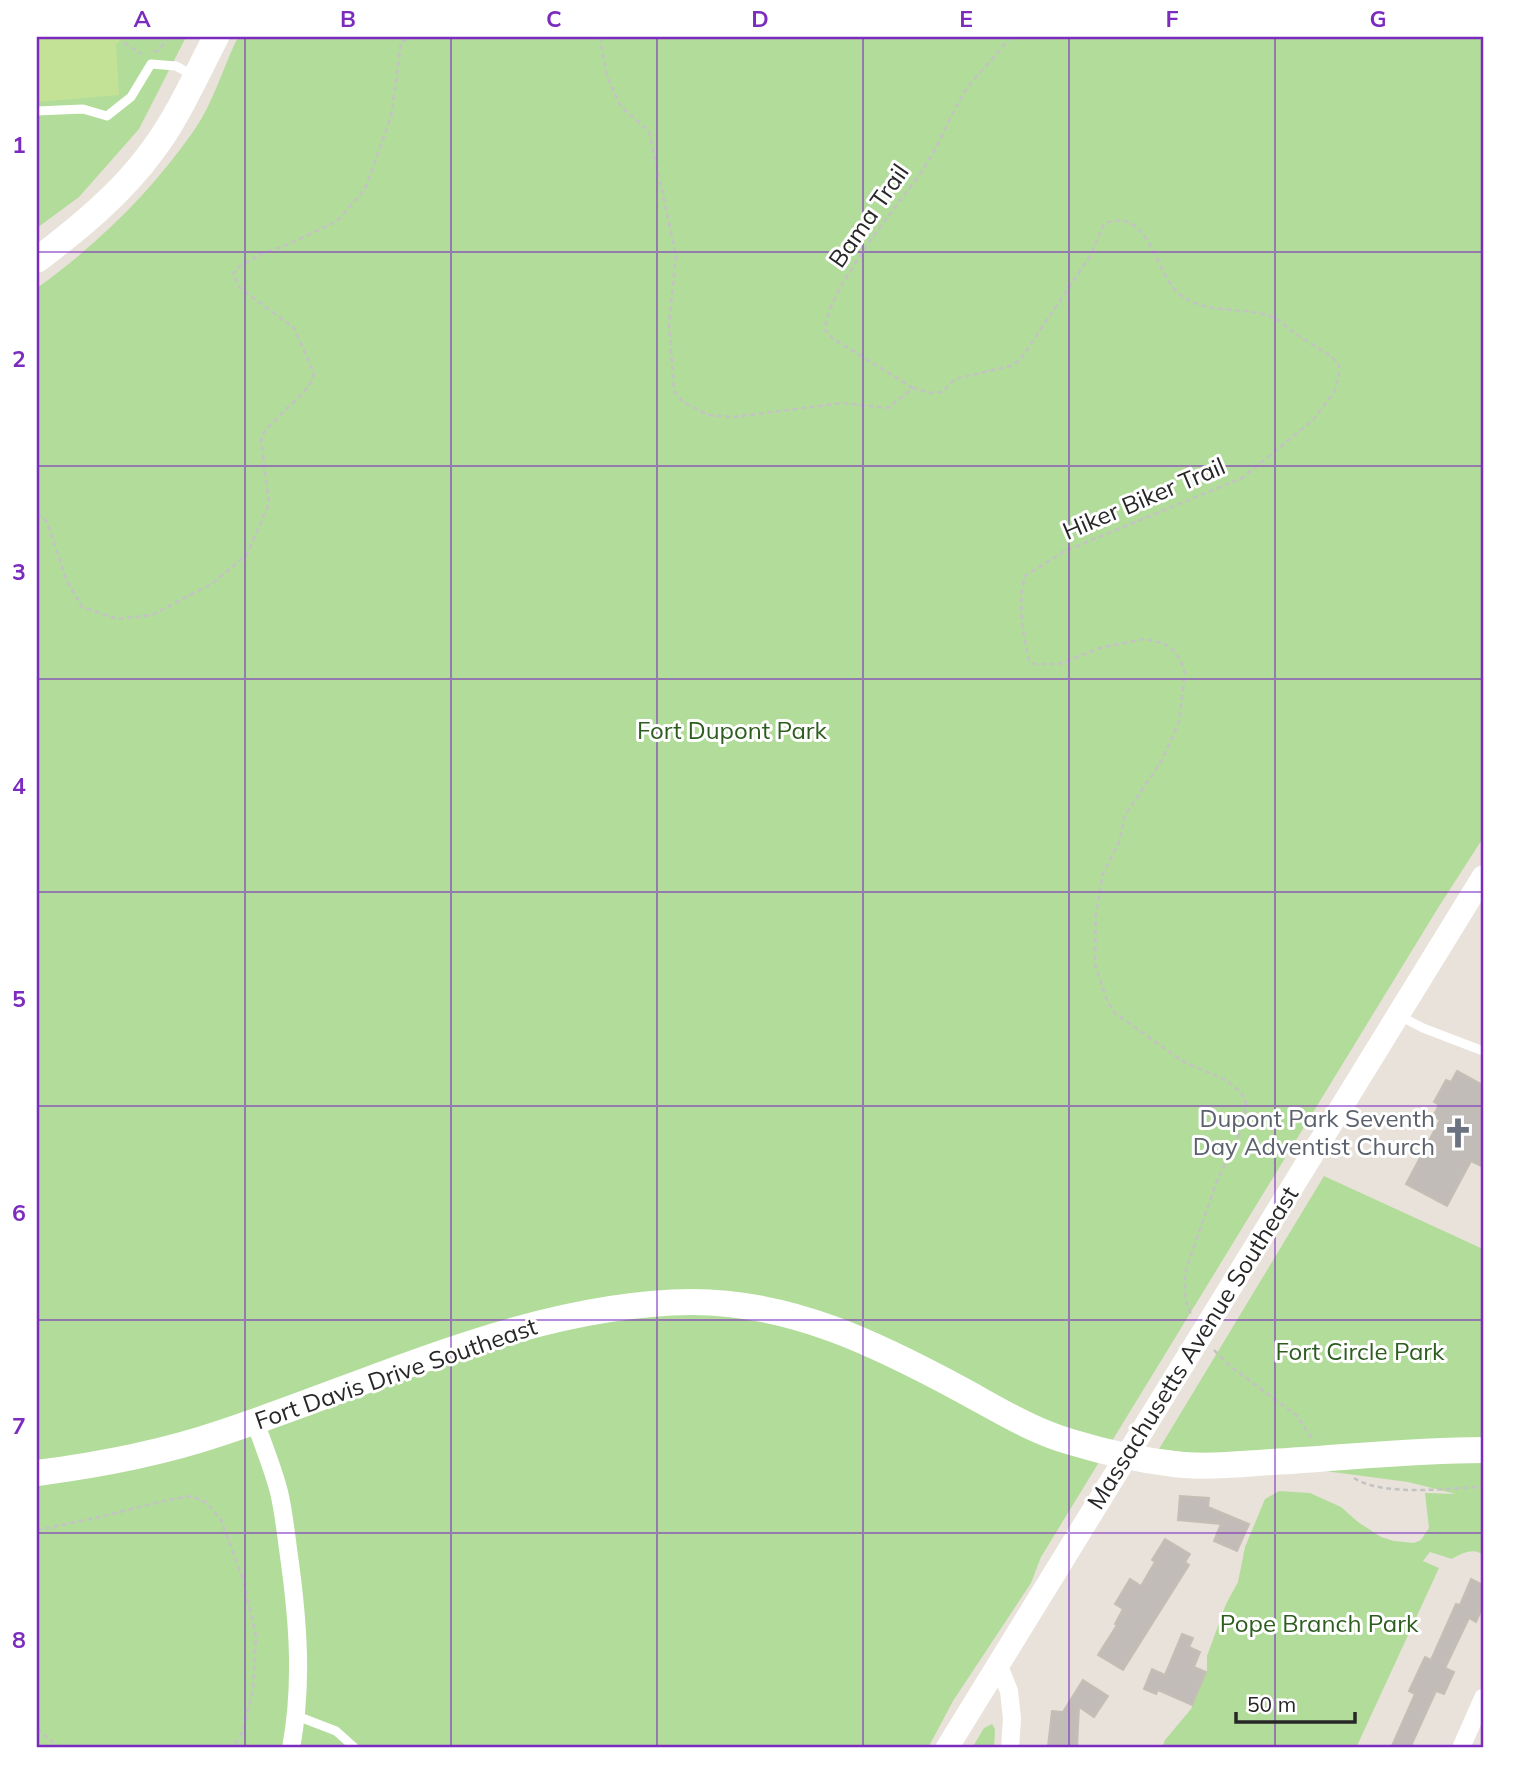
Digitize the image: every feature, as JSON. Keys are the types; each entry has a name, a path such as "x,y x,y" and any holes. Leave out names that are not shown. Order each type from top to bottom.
{"main road":[{"path":"37,260 99,208 141,166 166,131 216,37"},
{"name":"Fort Davis Drive Southeast","path":"37,1473 160,1450 255,1421 372,1377 524,1329 618,1308 700,1302 779,1312 836,1329 922,1368 1050,1436 1127,1456 1173,1464 1215,1465 1426,1451 1483,1450"}],"street":[{"name":"Massachusetts Avenue Southeast","path":"947,1748 1483,877"},
{"path":"255,1421 279,1492 293,1586 298,1652 297,1716 291,1748"},
{"path":"998,1664 1009,1690 1012,1719 1010,1748"},
{"path":"1461,1748 1478,1724 1483,1698"}],"lane":[{"path":"37,111 83,109 107,116 131,97 151,64 176,66 195,77"},
{"path":"1398,1014 1423,1028 1483,1051"},
{"path":"297,1716 336,1731 355,1748"}],"path":[{"path":"124,43 139,54 150,55 160,49 168,37"},
{"path":"37,513 47,522 66,579 82,607 117,620 152,615 213,583 247,554 269,504 261,440 265,430 303,393 312,381 314,373 295,328 240,288 233,274 239,267 263,253 337,221 365,189 391,117 401,43 409,37"},
{"path":"600,37 607,77 621,107 649,131 676,255 669,324 674,391 683,402 708,415 734,417 842,403 888,408 914,388"},
{"name":"Bama Trail","path":"914,388 832,338 825,330 825,318 843,283 939,144 961,97 1010,37"},
{"name":"Hiker Biker Trail","path":"914,388 931,393 942,392 955,379 1010,366 1020,360 1090,256 1104,224 1113,220 1125,220 1142,230 1167,279 1179,293 1199,304 1271,316 1332,357 1339,365 1334,392 1313,420 1242,478 1063,552 1025,576 1022,587 1021,619 1029,660 1034,664 1059,664 1100,648 1144,639 1163,643 1171,648 1180,659 1185,673 1179,722 1161,762 1125,815 1119,842 1103,874 1096,912 1095,964 1107,1001 1115,1013 1182,1061 1228,1081 1243,1095 1246,1102 1244,1125 1216,1183 1185,1273 1185,1298 1194,1321"},
{"path":"1214,1350 1230,1366 1296,1415 1318,1443"},
{"path":"1354,1478 1365,1483 1395,1488 1483,1487"},
{"path":"37,1530 192,1496 208,1503 226,1531 243,1579 256,1636 253,1690 242,1733 232,1748"},
{"path":"37,1729 60,1748"}],"green space":[{"path":"37,37 186,37 139,129 79,197 37,228"},
{"path":"37,37 123,37 116,45 119,95 37,102"},
{"name":"Fort Dupont Park","path":"238,37 1483,37 1483,838 1041,1557 1031,1583 953,1701 928,1748 37,1748 37,288 81,254 123,215 179,152 208,107"},
{"path":"1324,1176 1483,1249 1483,1555 1471,1551 1452,1559 1430,1552 1423,1561 1439,1568 1356,1748 1162,1748 1165,1740 1191,1709 1207,1671 1207,1656 1226,1604 1238,1582 1245,1547 1265,1499 1279,1491 1310,1493 1341,1507 1381,1537 1414,1543 1421,1540 1429,1528 1425,1493 1456,1494 1408,1482 1159,1449"},
{"path":"992,1724 995,1729 994,1748 972,1748 984,1728"}],"building":[{"name":"Dupont Park Seventh Day Adventist Church","path":"1457,1071 1483,1085 1483,1167 1471,1161 1447,1206 1406,1184 1440,1120 1433,1116 1439,1105 1434,1102 1446,1080 1451,1082"},
{"path":"1180,1496 1209,1498 1208,1507 1249,1524 1237,1551 1214,1541 1221,1524 1178,1520"},
{"path":"1165,1539 1190,1554 1185,1562 1189,1565 1123,1670 1098,1655 1117,1625 1115,1624 1123,1609 1115,1604 1130,1579 1141,1586"},
{"path":"1471,1579 1483,1585 1483,1606 1476,1622 1469,1618 1445,1668 1454,1672 1444,1694 1436,1691 1410,1748 1391,1748 1415,1694 1409,1691 1425,1657 1431,1660 1456,1604 1460,1605"},
{"path":"1182,1634 1193,1638 1189,1647 1200,1652 1194,1667 1206,1672 1192,1705 1158,1690 1156,1694 1144,1689 1152,1669 1165,1675"},
{"path":"1083,1680 1108,1696 1094,1717 1079,1707 1077,1748 1048,1746 1052,1711 1063,1712"}],"place":[{"name":"Dupont Park Seventh Day Adventist Church","path":"1458,1133"}],"park label":[{"name":"Fort Circle Park","path":"1360,1352"},
{"name":"Pope Branch Park","path":"1319,1624"}]}
